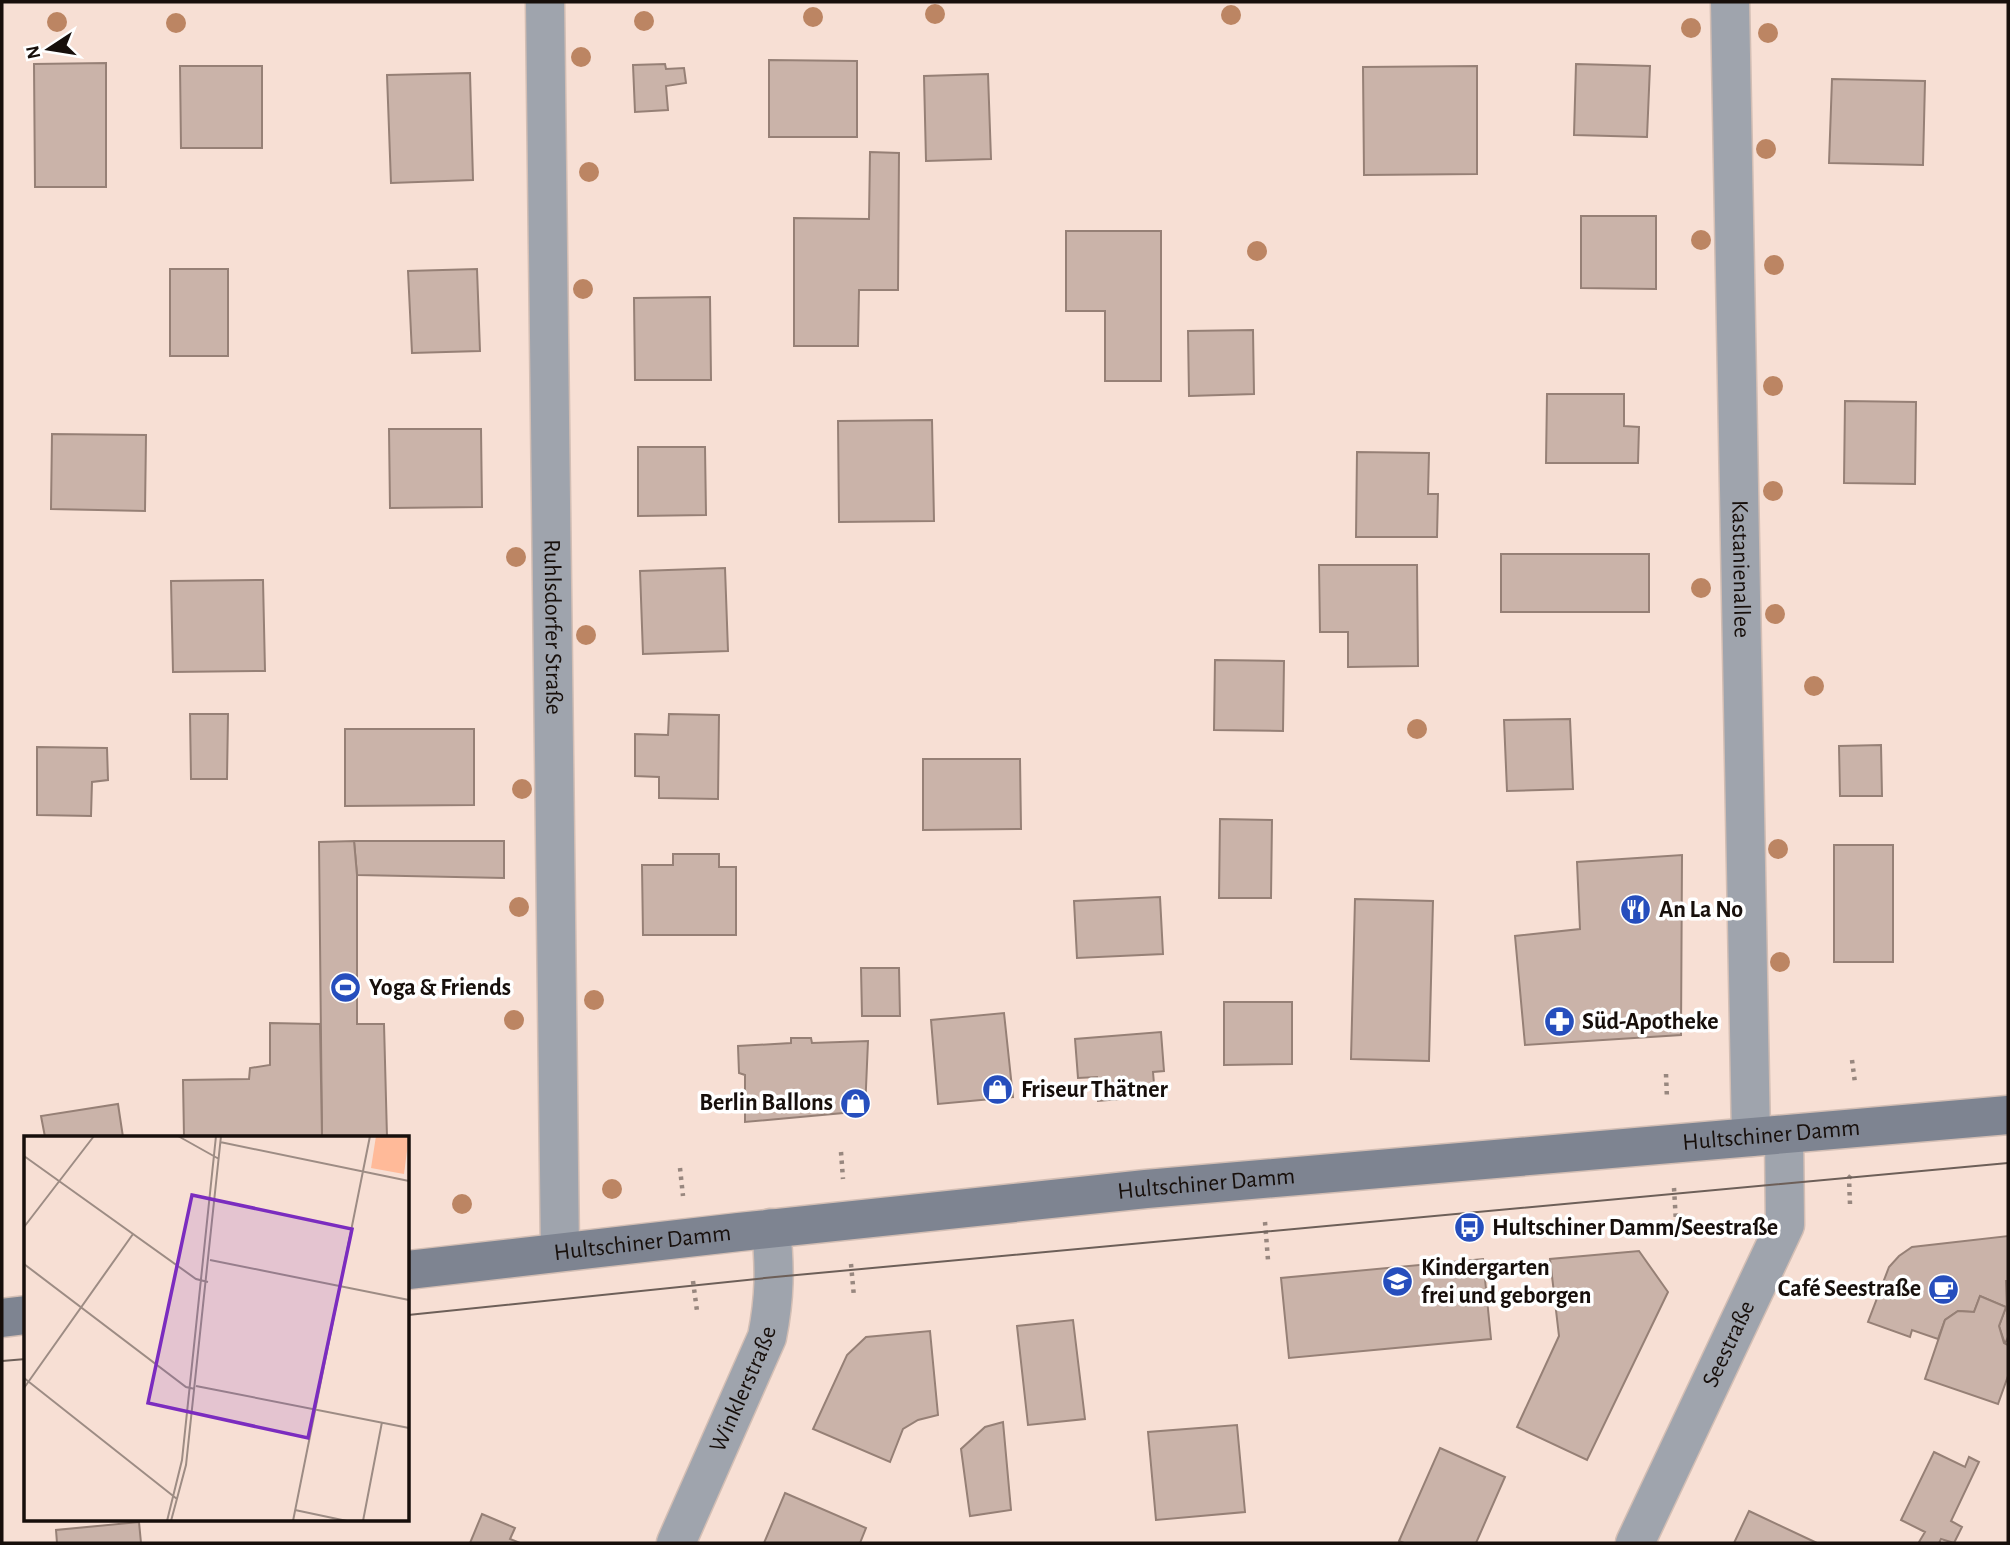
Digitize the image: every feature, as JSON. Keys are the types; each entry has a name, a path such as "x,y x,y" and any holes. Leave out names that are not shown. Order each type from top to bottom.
{"main road":[{"name":"Hultschiner Damm","path":"410,1270 771,1228 1233,1180 2008,1115"},
{"path":"2,1318 24,1315"}],"street":[{"name":"Ruhlsdorfer Straße","path":"545,2 560,1252"},
{"name":"Kastanienallee","path":"1730,2 1768,1136"},
{"name":"Seestraße","path":"1634,1543 1785,1225 1768,1136"},
{"name":"Winklerstraße","path":"676,1543 767,1337 774,1304 775,1278 771,1228"}],"building":[{"path":"769,60 857,61 857,137 769,137"},
{"path":"106,63 106,187 35,187 34,64"},
{"path":"665,64 666,69 684,68 686,83 666,86 668,110 635,112 633,65"},
{"path":"1576,64 1650,66 1647,137 1574,135"},
{"path":"180,66 262,66 262,148 181,148"},
{"path":"1477,66 1477,174 1364,175 1363,67"},
{"path":"470,73 473,180 391,183 387,75"},
{"path":"988,74 991,159 926,161 924,76"},
{"path":"1832,79 1925,81 1923,165 1829,163"},
{"path":"870,152 899,153 898,290 859,290 858,346 794,346 794,218 869,219"},
{"path":"1581,216 1656,216 1656,289 1581,288"},
{"path":"1066,231 1161,231 1161,381 1105,381 1105,311 1066,311"},
{"path":"170,269 228,269 228,356 170,356"},
{"path":"477,269 480,351 412,353 408,271"},
{"path":"710,297 711,380 635,380 634,298"},
{"path":"1253,330 1254,394 1189,396 1188,331"},
{"path":"1547,394 1624,394 1624,426 1639,427 1638,463 1546,463"},
{"path":"1845,401 1916,402 1915,484 1844,483"},
{"path":"932,420 934,521 839,522 838,421"},
{"path":"389,429 481,429 482,507 390,508"},
{"path":"52,434 146,435 145,511 51,509"},
{"path":"638,447 705,447 706,515 638,516"},
{"path":"1357,452 1429,453 1428,494 1438,494 1437,537 1356,537"},
{"path":"1501,554 1649,554 1649,612 1501,612"},
{"path":"1319,565 1417,565 1418,666 1348,667 1348,632 1320,632"},
{"path":"725,568 728,651 643,654 640,571"},
{"path":"263,580 265,671 173,672 171,581"},
{"path":"1215,660 1284,661 1283,731 1214,730"},
{"path":"190,714 228,714 227,779 191,779"},
{"path":"669,714 719,715 718,799 659,798 659,777 635,776 635,734 668,735"},
{"path":"1570,719 1573,789 1507,791 1504,720"},
{"path":"345,729 474,729 474,805 345,806"},
{"path":"1881,745 1882,796 1840,796 1839,746"},
{"path":"37,747 107,748 108,780 92,782 91,816 37,815"},
{"path":"923,759 1020,759 1021,829 923,830"},
{"path":"1220,819 1272,820 1271,898 1219,898"},
{"path":"354,841 504,841 504,878 357,875"},
{"path":"354,841 357,875 357,1024 384,1024 387,1136 322,1136 319,842"},
{"path":"1834,845 1893,845 1893,962 1834,962"},
{"path":"673,854 719,854 719,867 736,867 736,935 643,935 642,865 673,865"},
{"path":"1682,855 1681,1035 1525,1045 1515,936 1580,929 1577,862"},
{"path":"1160,897 1163,954 1077,958 1074,901"},
{"path":"1355,899 1433,901 1429,1061 1351,1059"},
{"path":"861,968 899,968 900,1016 862,1016"},
{"path":"1224,1002 1292,1002 1292,1064 1224,1065"},
{"path":"1004,1013 1013,1097 938,1104 931,1020"},
{"path":"270,1023 320,1024 322,1136 184,1136 183,1080 249,1079 250,1068 270,1065"},
{"path":"1161,1032 1164,1071 1153,1072 1155,1096 1098,1101 1097,1077 1078,1078 1075,1039"},
{"path":"791,1038 811,1038 812,1043 868,1041 865,1111 745,1122 745,1075 739,1073 738,1046 791,1043"},
{"path":"118,1104 123,1136 45,1136 41,1116"},
{"name":"Café Seestraße","path":"2008,1236 2008,1337 2005,1344 1999,1326 2006,1307 1980,1296 1974,1312 1958,1311 1945,1320 1938,1339 1912,1330 1910,1337 1868,1322 1889,1267 1912,1247"},
{"path":"1639,1251 1668,1292 1587,1460 1517,1427 1559,1336 1550,1259"},
{"path":"1483,1259 1491,1339 1289,1358 1281,1278"},
{"path":"1980,1296 2006,1307 1999,1326 2004,1343 2008,1345 2008,1376 1998,1404 1925,1379 1945,1320 1958,1311 1974,1312"},
{"path":"1073,1320 1085,1419 1028,1425 1017,1326"},
{"path":"930,1331 938,1415 918,1420 903,1429 890,1462 813,1429 847,1355 866,1337"},
{"path":"1003,1422 1011,1510 970,1516 961,1449 985,1427"},
{"path":"1237,1425 1245,1512 1156,1520 1148,1432"},
{"path":"1440,1448 1505,1477 1476,1543 1399,1541"},
{"path":"1934,1452 1965,1467 1969,1457 1979,1462 1951,1521 1962,1527 1954,1543 1941,1539 1939,1543 1921,1543 1919,1542 1925,1532 1901,1520"},
{"path":"785,1493 866,1528 860,1543 764,1543"},
{"path":"1749,1511 1817,1543 1734,1543"},
{"path":"482,1514 515,1528 510,1539 520,1543 470,1543"},
{"path":"139,1522 141,1543 57,1543 56,1530"}],"tram line":[{"path":"410,1315 775,1277 2008,1163"},
{"path":"2,1361 24,1359"}],"place":[{"name":"An La No","path":"1636,910"},
{"name":"Yoga & Friends","path":"346,988"},
{"name":"Süd-Apotheke","path":"1559,1022"},
{"name":"Friseur Thätner","path":"998,1090"},
{"name":"Berlin Ballons","path":"856,1103"},
{"name":"Hultschiner Damm/Seestraße","path":"1469,1228"},
{"name":"Kindergarten frei und geborgen","path":"1398,1282"},
{"name":"Café Seestraße","path":"1944,1289"}]}
